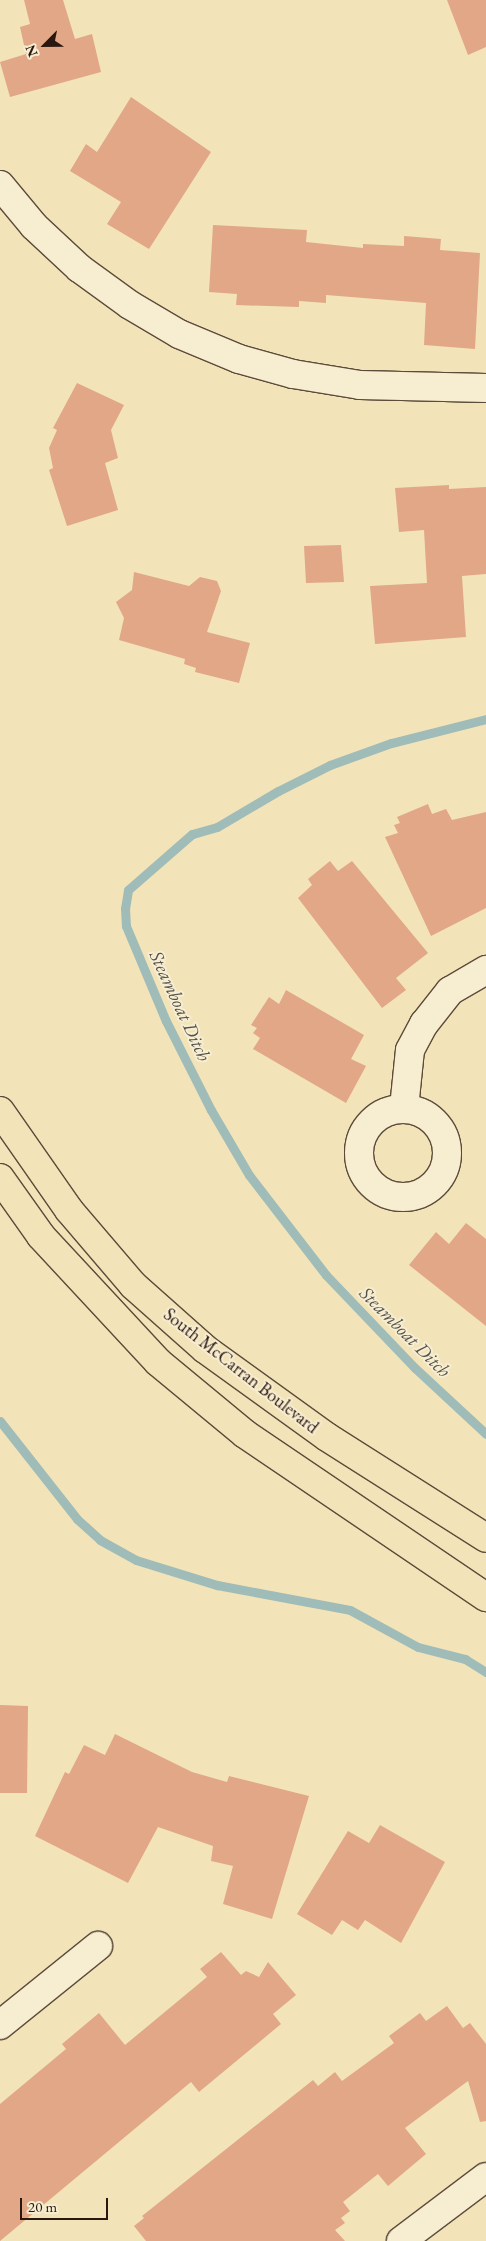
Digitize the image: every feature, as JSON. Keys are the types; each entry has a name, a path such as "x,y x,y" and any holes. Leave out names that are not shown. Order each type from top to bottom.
{"main road":[{"name":"South McCarran Boulevard","path":"0,1111 69,1210 133,1285 183,1330 290,1412 486,1538"},
{"path":"0,1178 42,1236 158,1362 245,1434 486,1597"}],"street":[{"path":"0,185 34,226 79,268 138,310 179,334 230,355 293,374 360,385 486,388"},
{"path":"404,1108 410,1050 424,1024 450,992 486,970"},
{"path":"0,2025 98,1946"},
{"path":"401,2241 486,2177"}],"building":[{"path":"24,0 63,0 75,39 92,34 101,72 10,97 0,62 26,54 20,27 30,24"},
{"path":"447,0 486,0 486,47 468,55"},
{"path":"131,97 211,152 149,249 107,224 121,202 70,171 86,144 97,152"},
{"path":"213,225 307,230 306,242 363,248 363,244 404,246 404,236 441,239 440,250 480,253 475,349 424,345 426,303 326,295 326,303 299,301 299,307 236,305 237,294 209,292"},
{"path":"77,383 124,405 111,430 118,458 105,463 118,510 67,526 49,470 53,468 49,448 57,430 53,428"},
{"path":"449,485 449,489 486,487 486,574 462,576 466,637 375,644 370,586 427,583 424,530 399,532 395,488"},
{"path":"341,545 344,582 306,583 304,546"},
{"path":"134,572 189,586 200,577 217,581 221,591 207,632 250,643 239,683 195,672 196,668 184,664 185,659 119,640 124,618 116,602 132,590"},
{"path":"428,804 432,814 446,809 452,820 486,812 486,908 431,936 385,837 398,833 394,825 400,823 397,817"},
{"path":"330,861 338,871 352,861 428,953 396,978 406,990 382,1008 298,898 312,885 308,879"},
{"path":"286,990 364,1035 351,1059 366,1066 346,1103 253,1049 260,1038 253,1033 257,1028 251,1025 269,997 279,1004"},
{"path":"466,1223 486,1239 486,1326 409,1265 436,1232 449,1244"},
{"path":"0,1705 28,1706 27,1793 0,1793"},
{"path":"115,1734 192,1772 227,1782 229,1776 309,1796 272,1919 223,1904 233,1866 211,1861 213,1846 158,1827 128,1883 35,1836 65,1772 69,1774 84,1745 105,1755"},
{"path":"380,1825 445,1862 401,1943 365,1920 358,1930 342,1920 332,1935 297,1914 348,1831 369,1843"},
{"path":"221,1952 241,1975 246,1971 259,1977 268,1962 296,1995 273,2014 281,2024 199,2092 191,2082 0,2241 0,2104 66,2049 62,2044 99,2013 125,2045 207,1977 200,1969"},
{"path":"447,2006 463,2028 470,2023 486,2044 486,2121 480,2122 468,2081 405,2128 426,2154 388,2186 378,2174 343,2202 350,2211 341,2218 345,2223 335,2230 345,2241 146,2241 134,2226 144,2218 142,2216 313,2080 318,2086 335,2072 342,2081 394,2043 389,2036 420,2013 426,2021"}],"waterway":[{"name":"Steamboat Ditch","path":"486,719 391,743 330,765 278,791 217,827 192,834 128,890 125,908 126,926 166,1021 211,1110 249,1175 326,1275 415,1368 486,1434"},
{"name":"Steamboat Ditch","path":"0,1421 77,1519 100,1540 136,1560 217,1585 350,1610 418,1647 465,1659 486,1672"}]}
